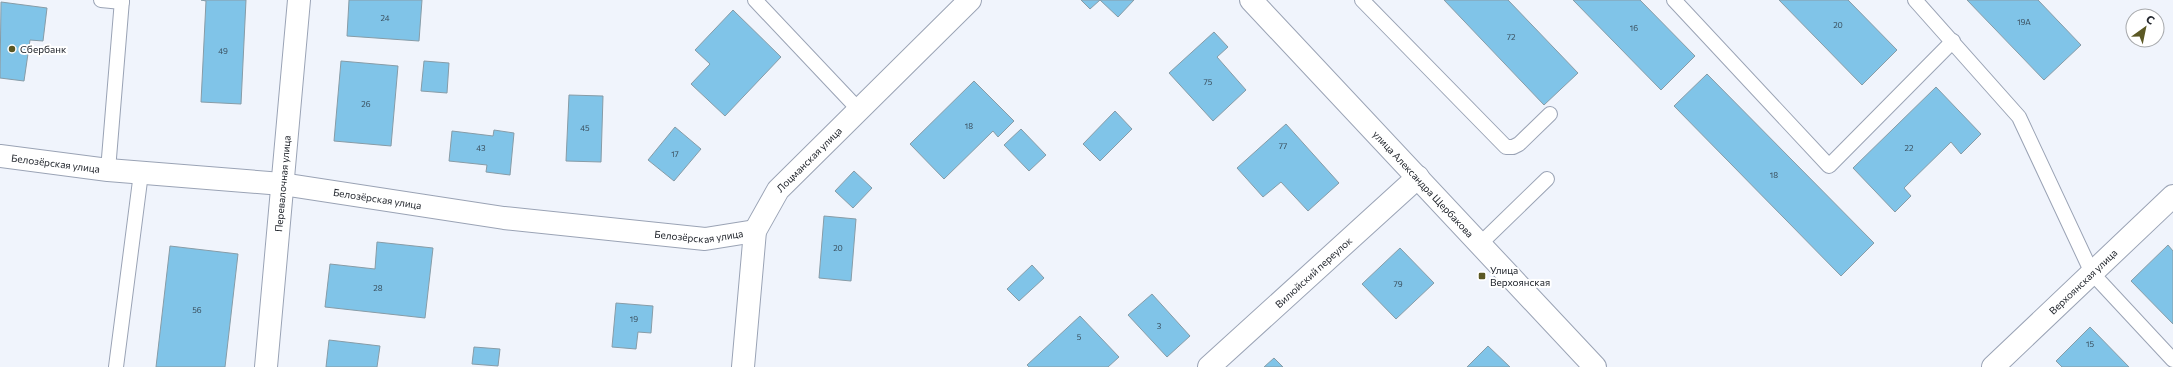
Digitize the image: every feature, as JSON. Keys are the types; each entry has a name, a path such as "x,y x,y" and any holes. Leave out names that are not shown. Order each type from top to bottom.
{"street":[{"name":"Перевалочная улица","path":"266,367 299,0"},
{"name":"Лоцманская улица","path":"743,367 755,231 778,190 970,0"},
{"name":"улица Александра Щербакова","path":"1251,0 1595,367"},
{"name":"Белозёрская улица","path":"0,156 108,170 282,184 504,218 705,239 755,231"},
{"name":"Вилюйский переулок","path":"1209,367 1418,177"},
{"name":"Верхоянская улица","path":"1993,367 2173,196"}],"lane":[{"path":"101,0 122,1 108,170"},
{"path":"755,0 859,110"},
{"path":"1362,0 1506,147 1513,147 1519,144 1550,114"},
{"path":"1674,0 1828,166 1953,41"},
{"path":"1915,0 2019,117 2092,273 2173,360"},
{"path":"116,367 141,173"},
{"path":"1480,244 1547,179"}],"building":[{"path":"201,0 246,0 241,104 201,102 206,1"},
{"path":"349,0 422,0 419,41 347,36"},
{"path":"1081,0 1100,0 1090,9"},
{"path":"1100,0 1134,0 1118,17"},
{"path":"1444,0 1508,0 1578,73 1544,105"},
{"path":"1573,0 1640,0 1695,56 1661,90"},
{"path":"1779,0 1848,0 1897,50 1862,85"},
{"path":"1967,0 2038,0 2081,45 2044,80"},
{"path":"1,2 47,8 43,41 30,40 24,81 0,78"},
{"path":"733,10 781,57 725,116 691,84 710,64 695,50"},
{"path":"1214,32 1228,47 1217,57 1246,90 1213,121 1169,73"},
{"path":"341,61 398,66 391,146 334,141"},
{"path":"424,61 449,63 447,93 421,91"},
{"path":"1707,74 1874,243 1841,276 1674,106"},
{"path":"974,81 1014,121 998,137 993,131 944,179 910,144"},
{"path":"1936,87 1981,134 1961,154 1951,142 1904,188 1911,196 1895,212 1853,168"},
{"path":"569,95 603,96 601,162 566,161"},
{"path":"1115,111 1132,129 1100,161 1083,144"},
{"path":"1286,124 1339,183 1308,211 1281,182 1263,197 1237,168"},
{"path":"675,127 701,149 674,181 648,160"},
{"path":"1021,129 1046,155 1029,171 1004,145"},
{"path":"494,130 514,133 510,175 486,172 487,165 449,161 452,131 493,136"},
{"path":"854,171 872,188 853,208 835,191"},
{"path":"824,216 856,219 851,281 819,278"},
{"path":"377,242 433,248 425,318 325,307 330,264 375,269"},
{"path":"2168,245 2173,251 2173,324 2131,281"},
{"path":"170,246 238,254 225,367 156,367"},
{"path":"1400,248 1434,283 1396,319 1362,284"},
{"path":"1032,265 1044,278 1019,301 1007,289"},
{"path":"1152,294 1190,336 1167,357 1128,315"},
{"path":"616,303 653,306 651,333 638,332 636,349 612,347"},
{"path":"1080,316 1119,357 1108,367 1029,367 1027,365"},
{"path":"2090,327 2129,367 2062,367 2056,361"},
{"path":"329,340 380,346 377,367 326,367"},
{"path":"1488,346 1510,367 1467,367"},
{"path":"474,347 500,349 498,366 472,364"},
{"path":"1274,358 1283,367 1264,367"}],"place":[{"name":"Сбербанк","path":"12,49"},
{"name":"Улица Верхоянская","path":"1482,276"}]}
